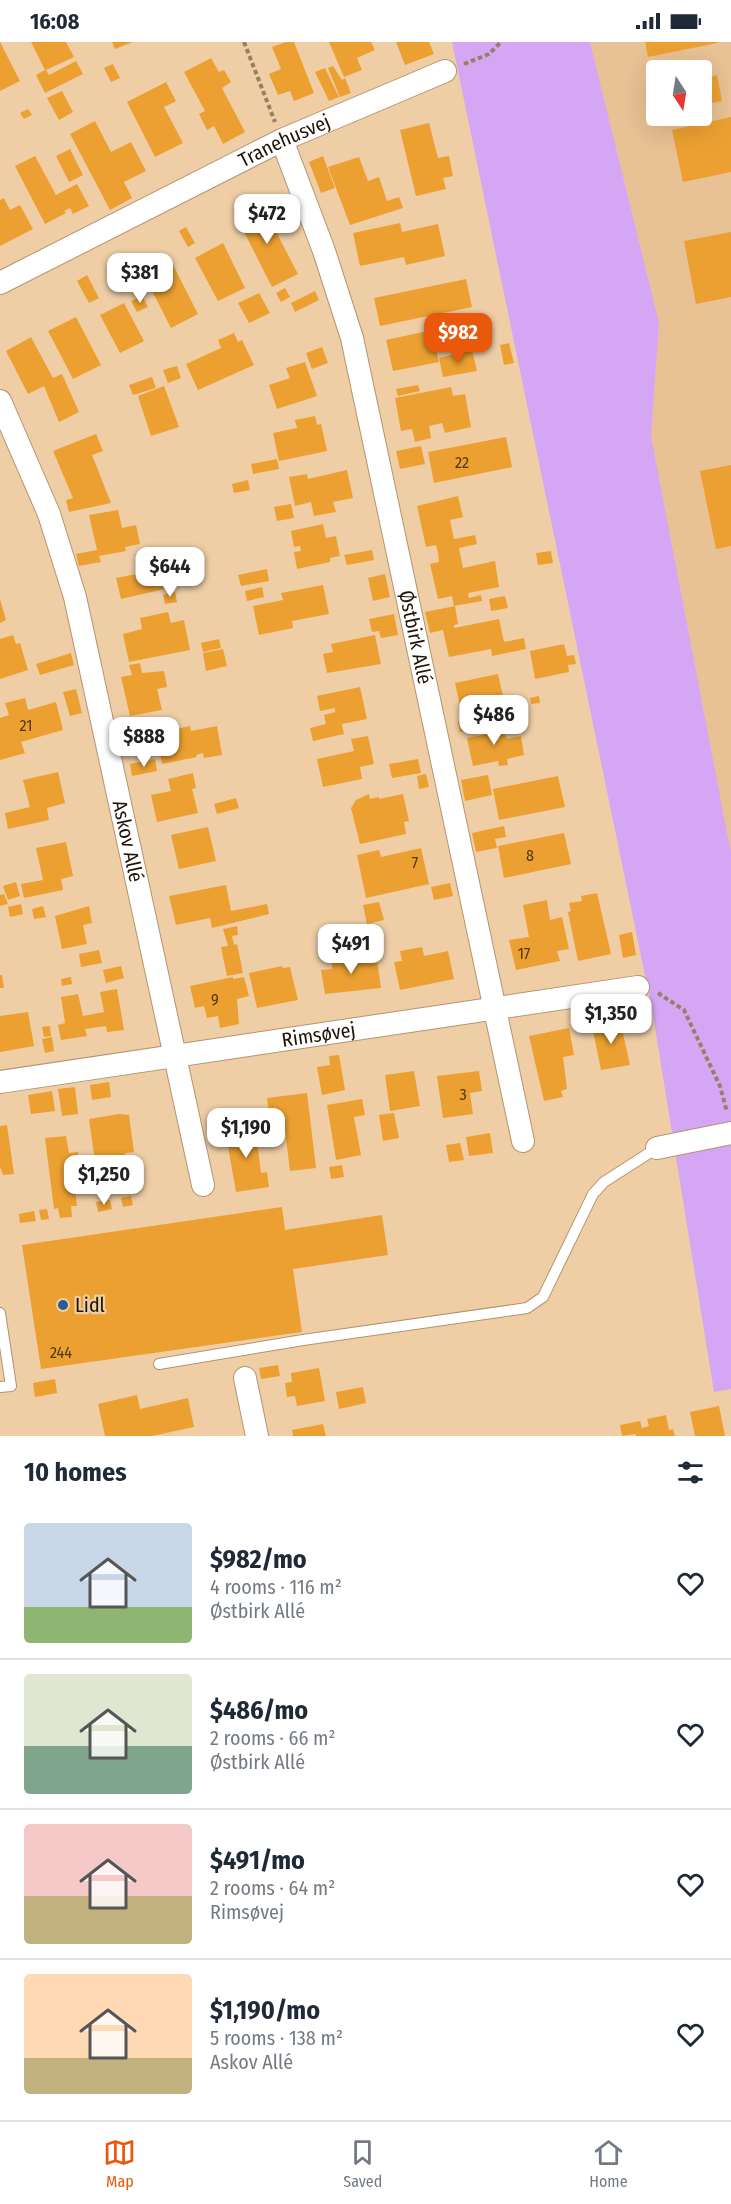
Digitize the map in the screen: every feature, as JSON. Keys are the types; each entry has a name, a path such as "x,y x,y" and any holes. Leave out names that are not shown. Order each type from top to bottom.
{"street":[{"name":"Tranehusvej","path":"0,283 282,140 445,72"},
{"name":"Østbirk Allé","path":"282,140 331,270 352,338 523,1142"},
{"name":"Askov Allé","path":"0,402 49,514 75,597 203,1185"},
{"name":"Rimsøvej","path":"0,1082 638,987"},
{"path":"657,1148 730,1124"},
{"path":"245,1378 257,1436"}],"lane":[{"path":"159,1364 303,1340 527,1308 543,1297 593,1194 604,1182 657,1148"},
{"path":"0,1313 12,1386 0,1387"}],"path":[{"path":"244,42 282,140"},
{"path":"445,72 489,54 501,42"},
{"path":"638,987 663,995 684,1010 720,1086 730,1124"}],"shaded area":[{"path":"452,42 590,42 659,323 651,436 731,853 731,1389 714,1392 652,1009"},
{"path":"590,42 731,42 731,853 651,436 659,323"}],"building":[{"path":"0,42 20,81 0,91"},
{"path":"31,42 66,42 74,57 46,70 49,75 76,61 83,74 45,93 36,75 45,70"},
{"path":"112,42 133,42 115,49"},
{"path":"294,42 314,93 294,101 290,91 278,95 269,74 281,69 272,47"},
{"path":"329,42 371,42 375,50 357,58 362,70 344,77"},
{"path":"396,42 429,42 434,54 405,65"},
{"path":"645,42 717,42 717,43 648,57"},
{"path":"211,58 219,72 224,70 231,82 222,88 245,132 223,144 214,126 207,130 199,114 205,111 184,72"},
{"path":"113,64 120,78 111,82 104,68"},
{"path":"333,66 342,80 345,78 351,93 340,97 328,68"},
{"path":"325,68 339,97 329,101 315,72"},
{"path":"717,75 722,101 712,103 712,76"},
{"path":"166,82 176,101 164,107 183,143 155,157 127,102"},
{"path":"62,91 73,112 59,120 47,98"},
{"path":"28,109 32,115 24,119 20,113"},
{"path":"731,117 731,172 683,182 672,130 690,126 712,126 712,121"},
{"path":"95,121 111,152 131,142 146,171 124,182 132,198 110,210 70,134"},
{"path":"429,123 438,158 449,156 453,176 443,178 446,189 416,196 400,130"},
{"path":"70,149 83,175 69,182 56,156"},
{"path":"35,156 56,195 77,184 89,206 73,214 70,208 64,211 66,213 45,224 15,166"},
{"path":"323,156 335,188 321,193 309,162"},
{"path":"359,157 368,181 379,177 387,201 399,197 403,208 350,225 328,167"},
{"path":"4,198 10,210 20,205 33,229 0,246 0,200"},
{"path":"261,203 298,274 272,287 236,216"},
{"path":"400,223 402,232 438,224 445,256 406,265 404,257 360,266 353,233"},
{"path":"186,227 195,243 188,247 179,231"},
{"path":"731,232 731,297 696,304 684,241"},
{"path":"223,243 245,288 218,301 195,258"},
{"path":"136,254 147,275 138,280 127,258"},
{"path":"173,265 198,314 171,328 146,279"},
{"path":"87,275 99,298 89,303 77,281"},
{"path":"466,279 472,307 380,326 374,298"},
{"path":"285,288 290,297 281,302 276,293"},
{"path":"315,291 319,300 295,312 291,303"},
{"path":"259,293 270,313 249,323 238,303"},
{"path":"142,296 148,307 137,312 131,301"},
{"path":"124,303 144,341 120,353 100,315"},
{"path":"76,317 101,365 73,379 48,331"},
{"path":"432,330 439,362 393,371 386,340"},
{"path":"234,333 238,342 242,340 254,365 198,390 186,364 221,348 218,340"},
{"path":"31,337 53,378 62,374 79,412 59,422 44,386 28,394 6,351"},
{"path":"509,343 514,363 504,365 500,345"},
{"path":"322,347 328,363 312,369 306,353"},
{"path":"472,350 477,371 443,377 439,358"},
{"path":"305,362 317,396 277,409 269,385 290,378 286,368"},
{"path":"177,366 181,378 168,383 163,370"},
{"path":"152,377 156,388 133,395 129,385"},
{"path":"418,385 420,391 398,396 396,389"},
{"path":"164,386 179,427 151,436 138,396"},
{"path":"451,387 453,396 465,394 471,427 445,433 442,423 429,426 431,438 415,442 412,429 401,431 395,398"},
{"path":"315,416 317,425 321,424 327,451 279,461 273,433 297,428 295,420"},
{"path":"96,434 103,451 92,455 111,503 69,512 66,500 73,498 53,451"},
{"path":"506,437 512,467 434,483 428,452"},
{"path":"421,446 425,464 400,469 396,451"},
{"path":"277,459 279,469 253,474 251,464"},
{"path":"731,465 731,546 716,549 700,471"},
{"path":"347,470 353,498 333,502 336,512 314,516 311,502 295,506 289,477 307,474 308,479"},
{"path":"248,480 250,490 234,493 232,484"},
{"path":"458,496 463,517 450,520 454,539 475,535 477,544 459,548 463,568 495,561 499,587 468,593 469,598 481,595 482,601 454,606 452,596 438,599 430,564 439,562 438,553 436,545 426,547 417,506"},
{"path":"291,504 294,518 277,521 274,507"},
{"path":"118,510 122,528 136,525 140,544 125,547 126,551 99,556 101,562 79,566 76,554 97,550 89,515"},
{"path":"323,524 326,538 336,536 340,556 330,558 330,562 297,569 294,552 301,551 300,546 294,547 291,531"},
{"path":"372,550 374,560 347,565 344,555"},
{"path":"551,551 553,563 538,565 536,553"},
{"path":"182,565 186,584 121,599 116,578"},
{"path":"267,569 269,581 241,586 238,575"},
{"path":"385,574 390,597 373,601 368,578"},
{"path":"323,585 329,614 292,621 293,628 259,635 253,606 283,600 281,593"},
{"path":"262,587 264,597 247,601 245,591"},
{"path":"175,592 177,602 165,604 163,595"},
{"path":"505,596 508,608 491,611 489,599"},
{"path":"0,599 6,620 0,623"},
{"path":"455,606 458,624 454,625 454,628 499,619 504,642 524,638 526,649 492,656 491,649 449,657 443,630 430,633 425,612"},
{"path":"168,612 171,623 184,620 190,650 129,662 123,634 142,629 140,618"},
{"path":"394,614 398,635 381,638 379,631 372,632 369,619"},
{"path":"13,635 16,644 20,643 28,670 0,679 0,639"},
{"path":"375,635 381,664 327,673 323,654 333,652 331,644"},
{"path":"219,639 221,648 203,652 201,643"},
{"path":"564,644 567,656 574,655 576,664 568,665 569,672 535,679 530,651"},
{"path":"223,649 227,666 206,671 203,653"},
{"path":"71,653 74,665 40,675 36,664"},
{"path":"140,663 142,673 164,671 167,687 157,689 162,710 130,716 121,677 132,675 129,665"},
{"path":"498,674 505,705 462,714 455,683"},
{"path":"360,687 367,719 342,724 344,734 313,741 310,728 326,724 324,715 335,712 335,708 320,711 317,696"},
{"path":"76,689 82,713 70,716 63,692"},
{"path":"539,696 540,703 531,704 530,698"},
{"path":"25,698 28,710 56,702 63,730 21,742 25,753 0,760 0,718 9,715 5,703"},
{"path":"475,719 477,729 460,732 458,722"},
{"path":"500,721 507,739 521,736 524,755 507,759 508,765 499,766 498,761 473,766 467,738 483,735 481,724"},
{"path":"190,726 191,731 217,726 222,755 204,758 203,753 196,755 197,757 162,764 156,733"},
{"path":"368,736 374,764 360,767 362,779 323,787 317,759 354,751 351,739"},
{"path":"155,759 157,771 132,776 130,764"},
{"path":"418,759 421,773 392,778 389,764"},
{"path":"58,772 65,803 47,808 49,820 8,829 5,813 30,807 23,780"},
{"path":"193,773 196,788 192,789 198,813 157,822 151,795 171,791 168,779"},
{"path":"426,774 429,787 419,789 417,776"},
{"path":"488,775 492,795 465,801 461,780"},
{"path":"558,776 565,807 499,820 493,789"},
{"path":"369,794 370,799 379,797 379,799 403,794 409,821 404,822 406,834 360,844 351,808 356,800"},
{"path":"236,798 239,808 217,814 214,804"},
{"path":"504,826 506,837 495,839 497,848 476,852 472,833"},
{"path":"208,827 216,861 179,869 171,835"},
{"path":"564,833 571,864 504,878 498,846"},
{"path":"66,842 73,876 61,879 63,890 24,898 21,884 43,880 36,848"},
{"path":"421,848 429,884 366,898 357,855 379,850 381,857"},
{"path":"16,882 20,896 8,900 3,886"},
{"path":"450,883 453,896 434,900 431,887"},
{"path":"226,885 231,911 267,904 269,914 212,928 210,918 176,925 169,896"},
{"path":"597,893 611,954 578,961 568,912 571,911 569,903 582,901 581,896"},
{"path":"4,894 8,904 0,906 0,895"},
{"path":"547,900 550,920 562,917 569,949 557,951 560,961 516,970 509,940 529,937 523,905"},
{"path":"379,902 384,920 367,924 363,905"},
{"path":"21,904 23,914 10,917 8,907"},
{"path":"43,906 46,917 34,919 32,909"},
{"path":"89,906 92,923 83,925 87,944 62,949 55,916"},
{"path":"237,926 238,935 232,936 234,945 237,944 243,973 227,976 221,947 228,946 223,929"},
{"path":"632,932 636,955 623,958 619,935"},
{"path":"422,947 424,956 448,951 454,979 400,990 394,962 402,961 400,951"},
{"path":"99,950 102,963 81,967 79,954"},
{"path":"355,952 357,963 377,960 381,988 325,994 321,970 332,969 332,956"},
{"path":"121,966 124,978 106,983 103,970"},
{"path":"282,966 283,968 290,967 298,1000 257,1008 249,973"},
{"path":"0,975 2,975 4,988 0,988"},
{"path":"71,977 72,984 62,986 61,979"},
{"path":"233,977 233,979 244,977 249,996 237,999 239,1024 220,1028 218,1016 207,1018 204,1006 195,1008 190,986"},
{"path":"117,989 124,1030 107,1032 106,1026 85,1029 87,1036 61,1040 58,1025 65,1023 61,997 78,994 83,1016 104,1012 100,992"},
{"path":"644,1003 649,1027 633,1030 628,1006"},
{"path":"28,1012 34,1046 0,1052 0,1016"},
{"path":"620,1020 630,1065 601,1070 592,1026"},
{"path":"50,1026 51,1036 44,1037 42,1027"},
{"path":"569,1028 574,1055 563,1057 567,1089 561,1091 563,1097 544,1101 529,1036"},
{"path":"52,1037 54,1051 45,1053 42,1039"},
{"path":"339,1055 345,1090 322,1095 317,1067 330,1065 329,1056"},
{"path":"414,1071 420,1106 390,1111 385,1075"},
{"path":"479,1071 482,1091 470,1093 473,1114 443,1118 437,1076"},
{"path":"109,1082 111,1097 92,1100 90,1085"},
{"path":"75,1087 78,1114 62,1116 58,1089"},
{"path":"52,1091 55,1111 31,1114 28,1095"},
{"path":"307,1093 316,1168 290,1171 285,1130 271,1132 267,1098"},
{"path":"362,1099 365,1115 354,1117 361,1155 336,1160 327,1105"},
{"path":"394,1113 399,1138 383,1141 379,1115"},
{"path":"119,1114 129,1115 134,1152 125,1153 125,1158 95,1162 89,1119"},
{"path":"255,1124 261,1173 267,1172 269,1187 236,1192 225,1129"},
{"path":"7,1125 14,1174 3,1175 0,1167 0,1126"},
{"path":"490,1133 493,1153 469,1156 466,1137"},
{"path":"66,1136 69,1153 78,1152 81,1181 74,1182 77,1206 71,1206 72,1217 60,1218 58,1208 54,1209 45,1138"},
{"path":"460,1143 464,1160 449,1162 446,1145"},
{"path":"342,1165 344,1177 331,1179 329,1167"},
{"path":"131,1196 133,1205 123,1207 121,1198"},
{"path":"110,1200 112,1209 98,1212 96,1202"},
{"path":"282,1207 285,1230 382,1215 388,1255 293,1269 302,1332 41,1369 22,1245"},
{"path":"47,1209 49,1219 41,1220 39,1210"},
{"path":"34,1211 36,1221 20,1223 19,1214"},
{"path":"278,1365 280,1376 261,1379 259,1368"},
{"path":"319,1368 325,1401 297,1406 295,1396 287,1397 285,1383 292,1382 291,1373"},
{"path":"55,1379 57,1393 35,1397 33,1383"},
{"path":"363,1387 366,1403 339,1409 336,1392"},
{"path":"137,1395 140,1409 188,1398 194,1427 152,1436 105,1436 98,1404"},
{"path":"719,1406 725,1436 695,1436 690,1412"},
{"path":"666,1415 669,1430 673,1429 675,1436 636,1436 636,1434 622,1436 620,1425 640,1421 642,1428 649,1426 647,1419"},
{"path":"323,1424 326,1436 293,1436 292,1430"}],"place":[{"name":"Lidl","path":"63,1305"}]}
